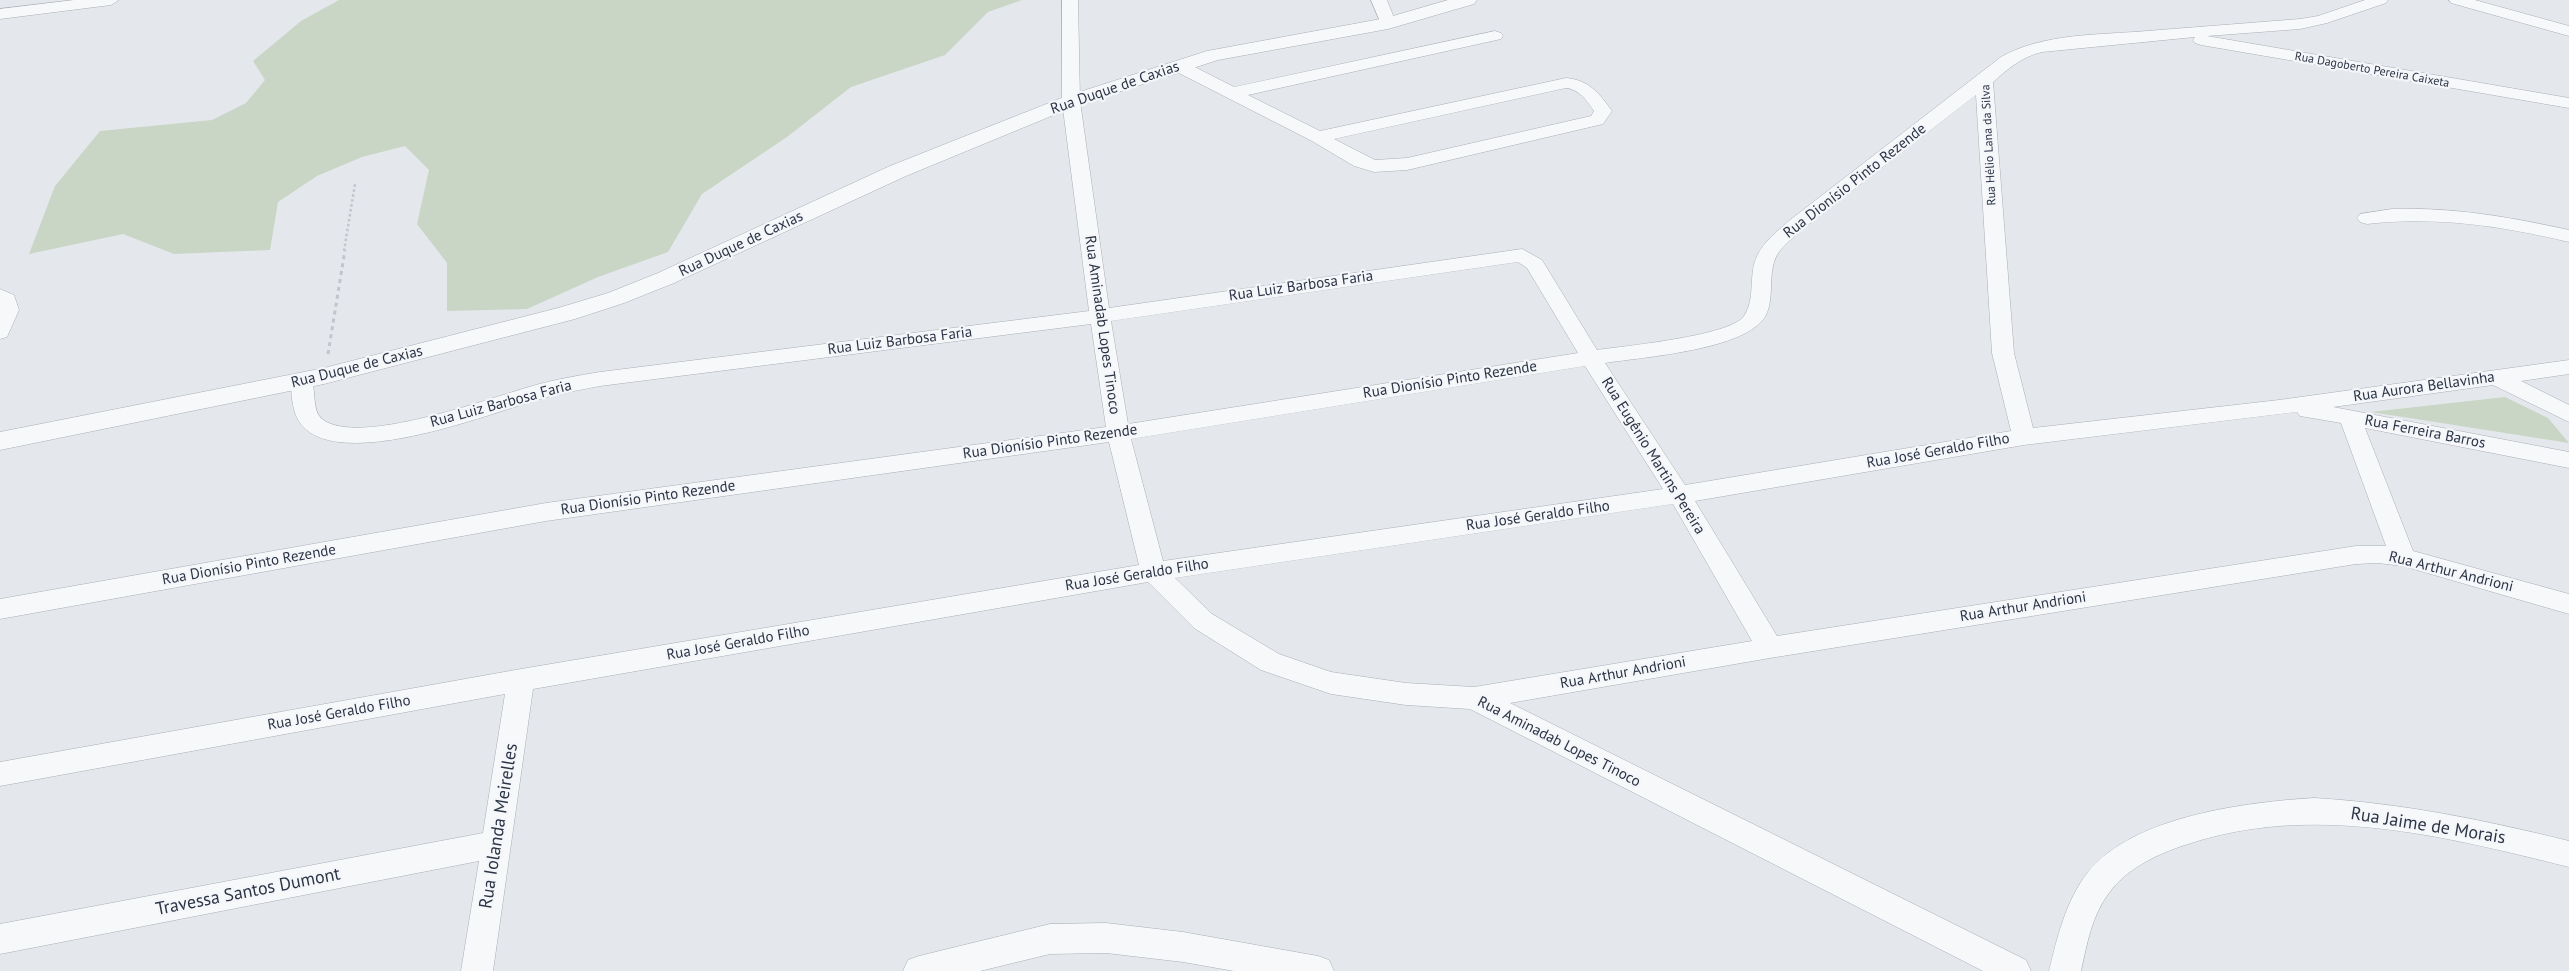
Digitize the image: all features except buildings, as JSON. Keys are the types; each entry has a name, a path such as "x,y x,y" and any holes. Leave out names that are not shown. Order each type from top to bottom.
{"street":[{"path":"0,13 8,0"},
{"path":"0,13 111,0"},
{"name":"Rua Aminadab Lopes Tinoco","path":"1070,0 1071,101 1100,316 1118,434 1153,572 1202,621 1270,662 1331,683 1406,694 1474,698 2015,971"},
{"path":"1379,0 1388,23"},
{"name":"Rua Duque de Caxias","path":"0,441 324,376 499,332 616,298 732,249 898,171 1071,101 1179,66 1247,48 1388,23 1468,0"},
{"name":"Rua Hélio Lana da Silva","path":"2024,436 2003,353 1984,81 2007,61 2022,52 2041,47 2321,20 2380,0"},
{"path":"2457,0 2569,30"},
{"name":"Rua Dagoberto Pereira Caixeta","path":"2176,34 2218,43 2569,103"},
{"path":"1232,92 1494,36"},
{"path":"1179,66 1318,137 1360,162 1389,166 1590,123 1597,120 1603,111 1584,88 1574,83 1318,137"},
{"name":"Rua Dionísio Pinto Rezende","path":"0,609 546,512 1118,434 1713,339 1739,332 1754,320 1760,306 1763,268 1767,255 1797,224 1984,81"},
{"path":"2367,218 2400,213 2456,215 2516,224 2569,236"},
{"name":"Rua Luiz Barbosa Faria","path":"302,381 306,411 314,425 328,432 358,436 391,432 446,419 537,392 600,379 1100,316 1513,255 1522,255 1535,264"},
{"name":"Rua Eugênio Martins Pereira","path":"1535,264 1591,358 1679,495 1770,648"},
{"path":"0,295 6,299 9,310 0,332"},
{"name":"Rua Aurora Bellavinha","path":"2280,407 2569,367"},
{"path":"2496,377 2569,414"},
{"name":"Rua José Geraldo Filho","path":"0,774 521,680 1153,572 1679,495 2024,436 2280,407"},
{"name":"Rua Ferreira Barros","path":"2280,407 2350,417 2569,460"},
{"path":"2350,417 2403,557"},
{"name":"Rua Arthur Andrioni","path":"1474,698 2308,561 2378,554 2403,557 2569,604"},
{"name":"Rua Iolanda Meirelles","path":"477,971 521,680"},
{"name":"Rua Jaime de Morais","path":"2065,971 2076,927 2098,882 2139,849 2194,826 2260,815 2330,811 2399,817 2498,836 2569,854"},
{"name":"Travessa Santos Dumont","path":"0,939 496,844"},
{"path":"919,971 1050,939 1106,938 1183,948 1318,971"}],"path":[{"path":"324,376 355,184"}],"green space":[{"path":"339,0 1022,0 988,12 945,55 851,87 787,137 702,194 668,252 598,277 527,309 447,311 447,263 417,224 429,170 405,146 362,157 317,176 278,202 270,250 174,254 123,234 29,254 55,186 100,131 212,120 246,103 265,80 253,61 301,21"},
{"path":"2505,397 2548,418 2569,443 2371,412"}]}
